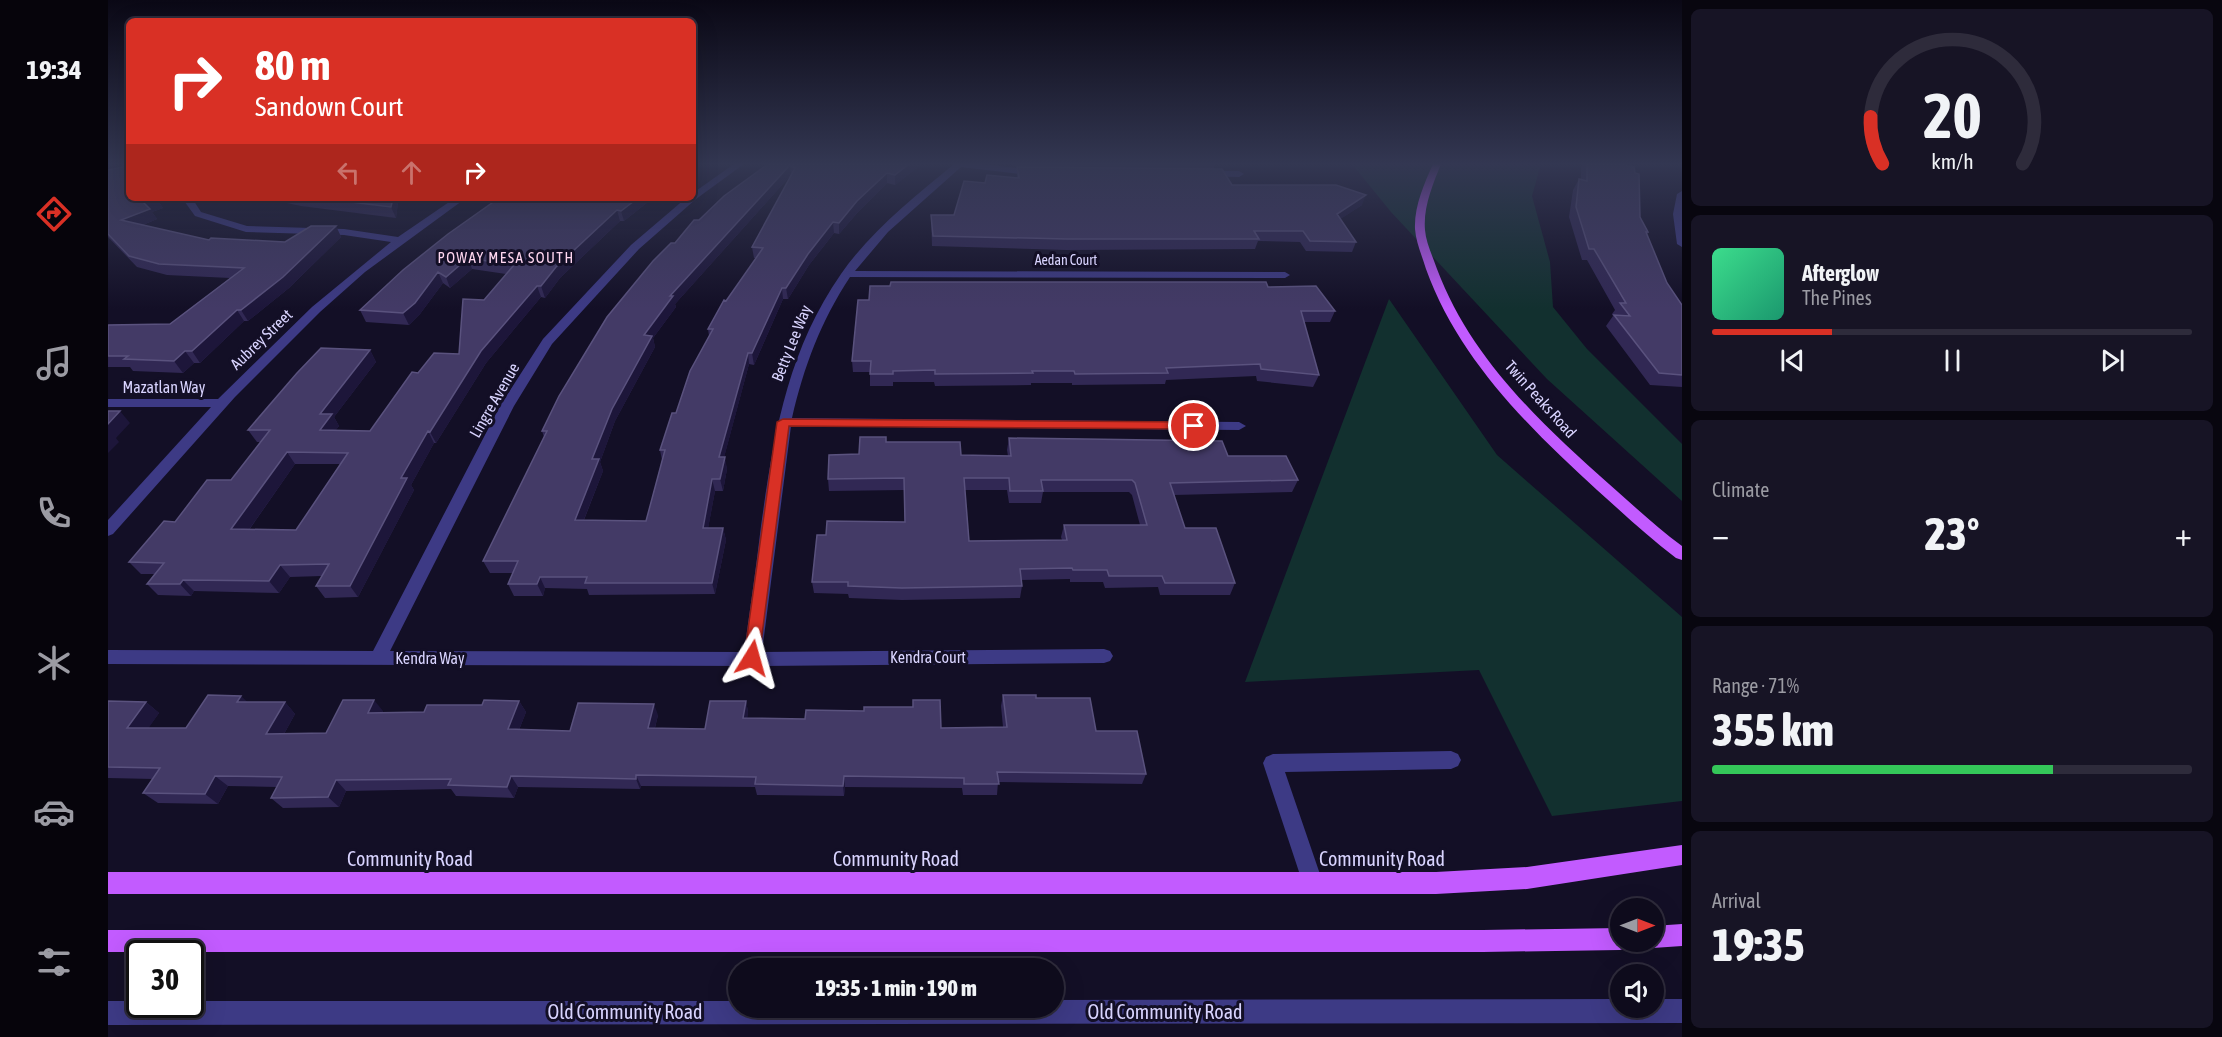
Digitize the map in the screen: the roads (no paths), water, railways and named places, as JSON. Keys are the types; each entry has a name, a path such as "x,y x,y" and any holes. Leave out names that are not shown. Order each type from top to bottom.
{"main road":[{"name":"Twin Peaks Road","path":"1422,212 1420,230 1439,292 1459,326 1502,386 1572,459 1665,542 1682,554"},
{"name":"Community Road","path":"108,883 1436,884 1527,878 1682,855"},
{"path":"1664,936 1682,935"},
{"path":"108,941 1610,939"}],"street":[{"path":"197,212 246,229 344,232 399,240"},
{"name":"Aubrey Street","path":"108,530 220,403 273,347 355,274 440,212"},
{"name":"Lingre Avenue","path":"378,658 507,406 548,342 634,247 675,212"},
{"name":"Betty Lee Way","path":"752,658 783,422 794,377 822,311 846,274 904,212"},
{"path":"1678,212 1682,244"},
{"name":"Aedan Court","path":"846,274 1285,275"},
{"name":"Mazatlan Way","path":"108,403 220,403"},
{"path":"783,422 1239,426"},
{"name":"Kendra Court","path":"752,658 1104,656"},
{"name":"Kendra Way","path":"108,657 752,658"},
{"path":"1312,884 1273,763 1451,760"},
{"name":"Old Community Road","path":"108,1013 1682,1011"}],"district":[{"name":"POWAY MESA SOUTH","path":"506,258"}]}
